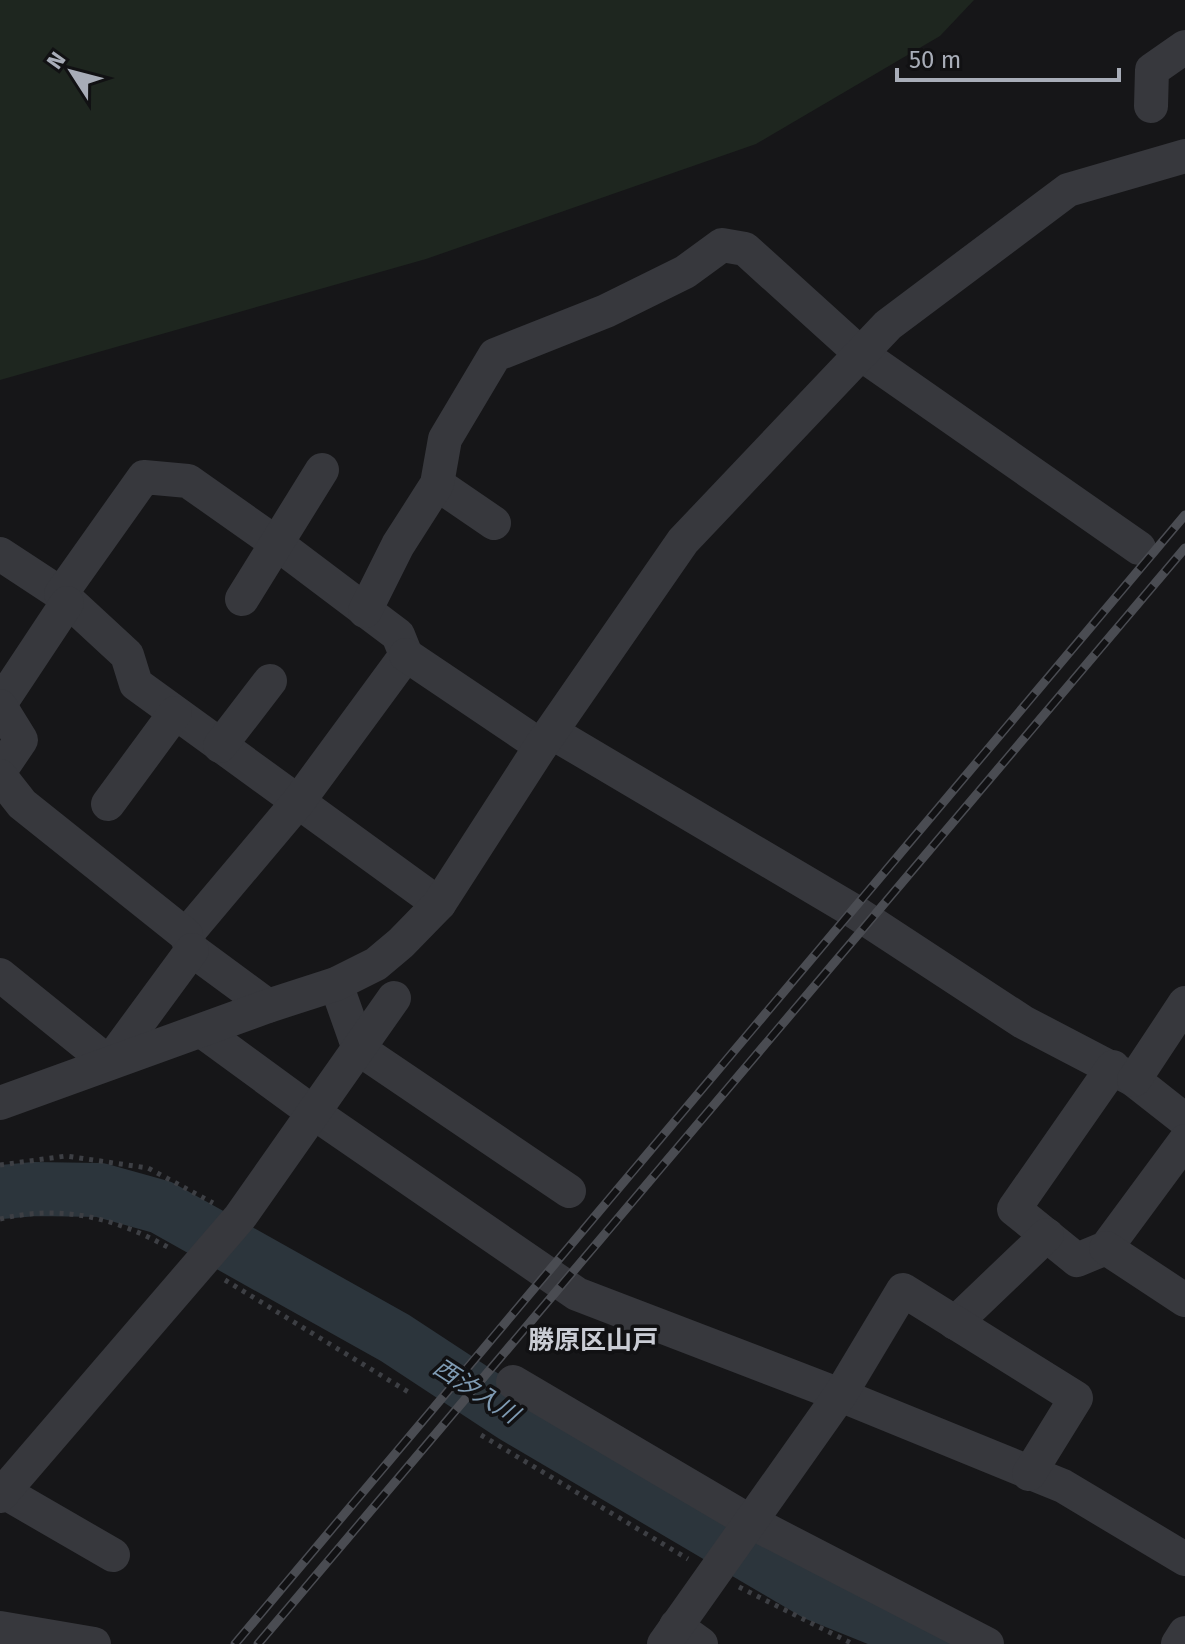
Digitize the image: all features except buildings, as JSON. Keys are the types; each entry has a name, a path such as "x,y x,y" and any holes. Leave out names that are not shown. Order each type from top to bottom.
{"street":[{"path":"1151,106 1152,70 1185,47"},
{"path":"0,1103 336,984 376,964 439,904 546,739 683,541 888,325 1068,190 1185,156"},
{"path":"365,611 398,545 437,484 445,439 495,355 633,298 685,272 722,245 745,249 861,354 1139,548"},
{"path":"242,599 322,470"},
{"path":"268,1006 189,942 11,813 0,774 21,740 0,705 64,598 144,477 188,481 398,635 406,655 546,739 852,910 1023,1022 1123,1073 1185,1120"},
{"path":"437,484 494,523"},
{"path":"0,554 64,598 127,655 136,684 439,904"},
{"path":"109,1063 189,942 298,802 406,655"},
{"path":"220,746 270,681"},
{"path":"108,804 175,713"},
{"path":"0,975 109,1063"},
{"path":"336,984 359,1049 569,1191"},
{"path":"113,1555 2,1494 240,1217 394,998"},
{"path":"1185,1003 1123,1073 1014,1209 1077,1260 1106,1248 1185,1141"},
{"path":"202,1031 314,1113 577,1294 840,1395 1063,1486 1185,1559"},
{"path":"955,1323 1047,1235"},
{"path":"1106,1248 1185,1300"},
{"path":"680,1638 713,1573 840,1395 903,1290 1076,1398 1029,1474"},
{"path":"513,1382 749,1521 987,1644"},
{"path":"0,1628 94,1644"},
{"path":"1178,1644 1185,1633"}],"path":[{"path":"0,1165 66,1156 148,1168 240,1217"},
{"path":"481,1435 713,1573 853,1644"}],"shaded area":[{"path":"0,0 974,0 940,36 756,144 426,259 0,380"}],"waterway":[{"name":"西汐入川","path":"0,1192 100,1190 161,1207 395,1338 512,1415 816,1594 940,1644"}],"railway":[{"path":"235,1644 1185,515"},
{"path":"258,1644 1185,548"}],"district":[{"name":"勝原区山戸","path":"593,1340"}]}
